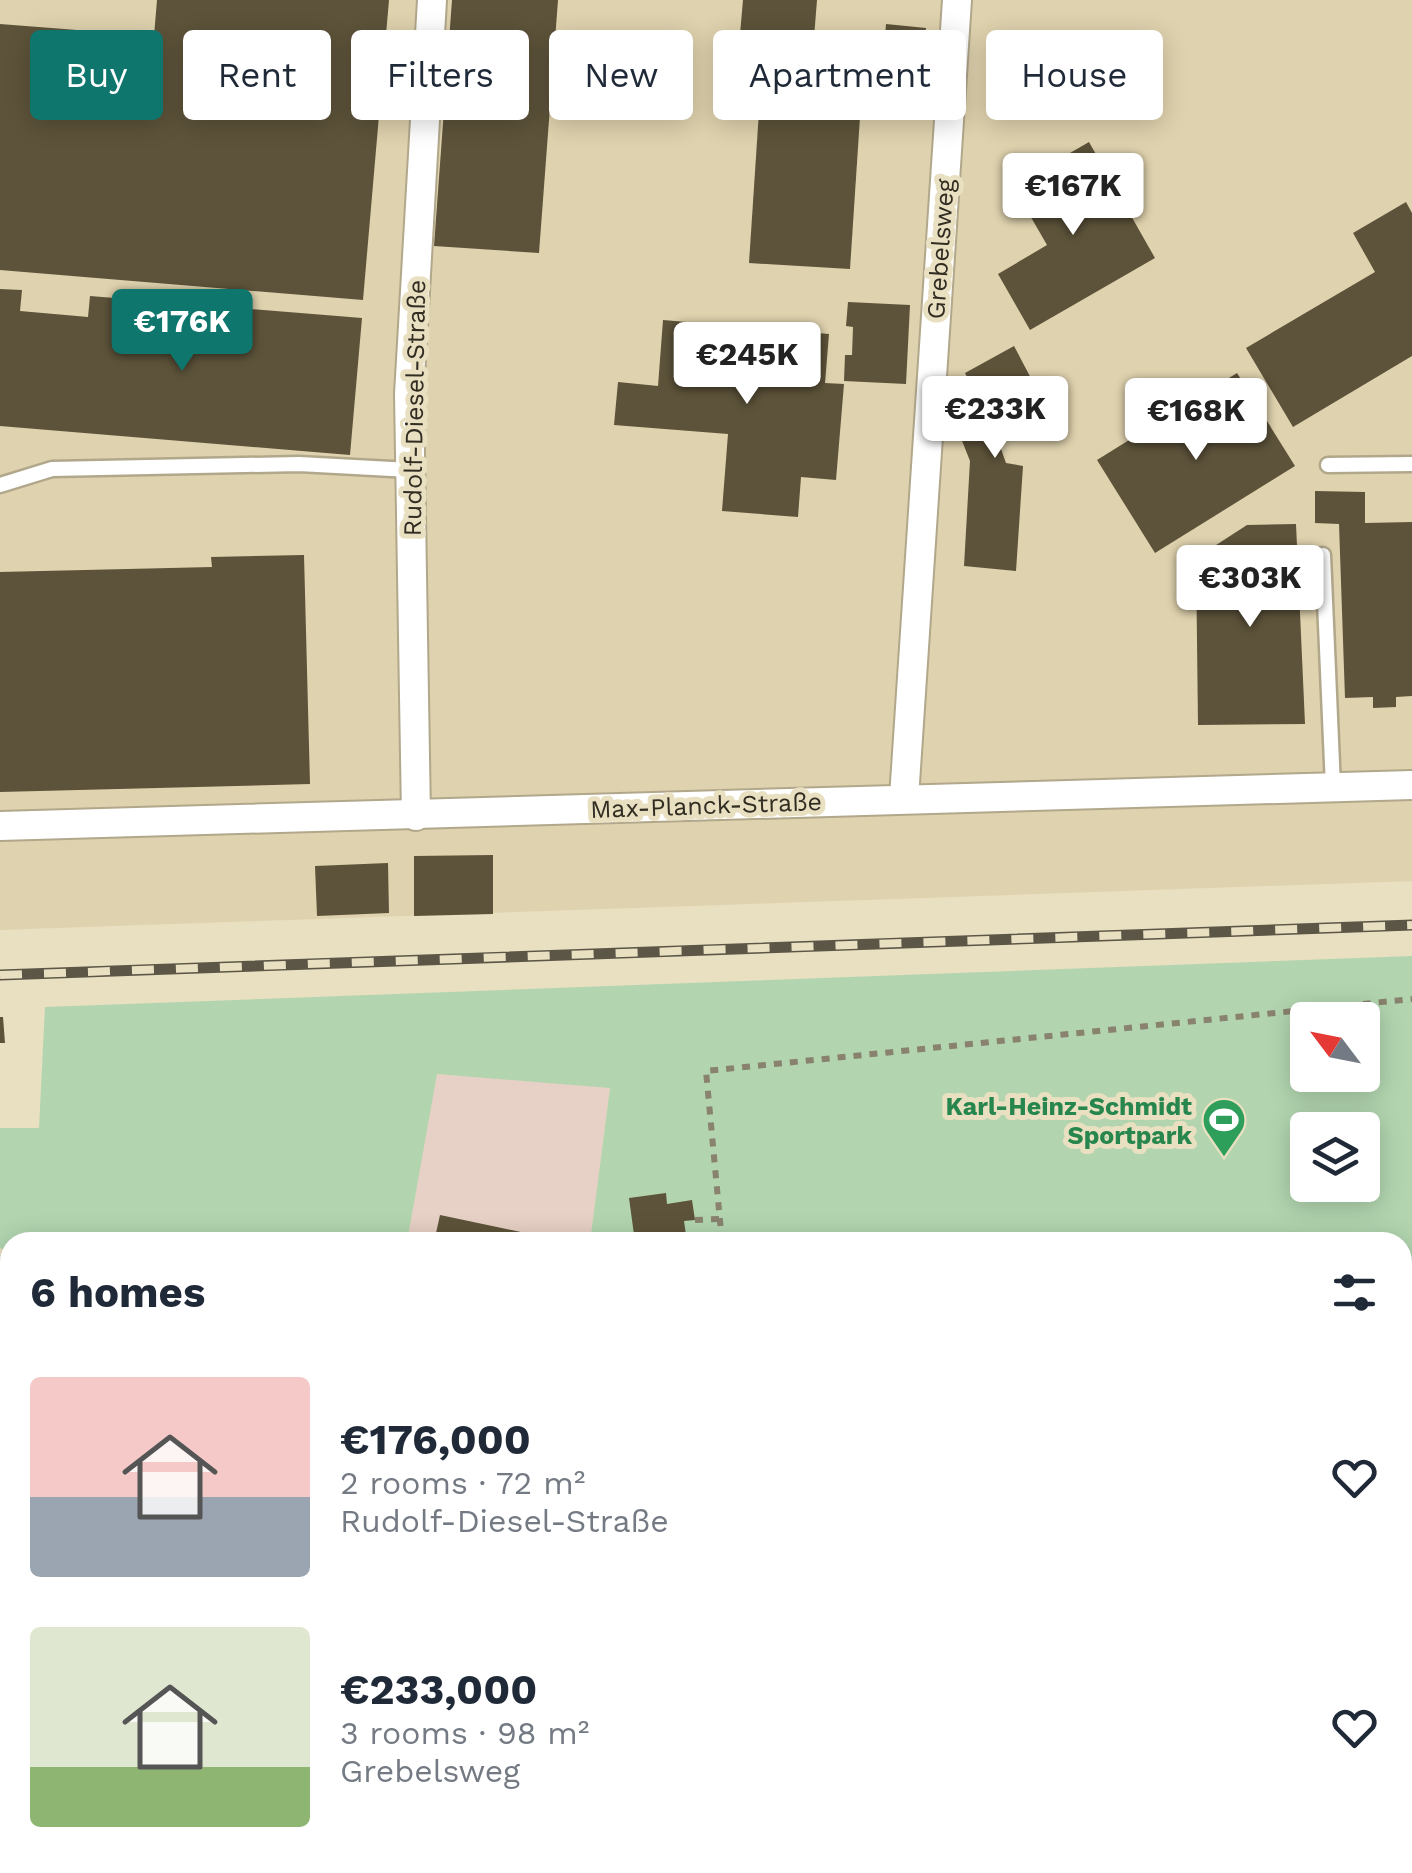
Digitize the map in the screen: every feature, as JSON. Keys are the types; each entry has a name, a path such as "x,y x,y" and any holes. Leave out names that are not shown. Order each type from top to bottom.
{"street":[{"name":"Rudolf-Diesel-Straße","path":"416,816 409,394 432,0"},
{"name":"Grebelsweg","path":"904,798 957,0"},
{"name":"Max-Planck-Straße","path":"0,826 1412,785"}],"lane":[{"path":"0,485 52,469 299,464 410,470"},
{"path":"1328,465 1412,464"},
{"path":"1323,555 1333,787"}],"path":[{"path":"721,1232 706,1071 1412,1000"},
{"path":"694,1220 720,1218"}],"shaded area":[{"path":"0,0 1412,0 1412,881 0,930"},
{"path":"436,1074 610,1087 591,1232 409,1232"}],"green space":[{"path":"1412,956 1412,1232 591,1232 610,1088 437,1074 409,1232 0,1232 0,1128 39,1128 45,1007"}],"building":[{"path":"157,0 389,0 386,30 351,30 351,120 379,120 363,300 0,270 0,24 77,30 30,30 30,120 163,120 163,30 154,30"},
{"path":"452,0 558,0 556,30 549,30 549,120 539,253 434,246 443,120 529,120 529,30 450,30"},
{"path":"743,0 817,0 815,30 740,30"},
{"path":"886,24 926,28 926,30 886,30"},
{"path":"758,120 860,120 850,269 749,263"},
{"path":"1089,142 1155,258 1030,330 998,274 1047,245 1013,186"},
{"path":"1406,202 1412,213 1412,356 1293,427 1246,348 1375,272 1353,233"},
{"path":"0,289 22,290 20,311 88,317 90,296 362,318 350,455 0,426"},
{"path":"848,302 910,305 906,384 844,381 845,355 852,355 853,327 846,326"},
{"path":"663,320 829,334 825,383 844,384 836,480 801,477 798,517 722,511 728,434 614,425 618,382 658,386"},
{"path":"1014,346 1045,405 995,432 1006,463 1023,466 1016,571 964,566 970,461 955,423 983,408 965,373"},
{"path":"1237,373 1295,466 1155,553 1097,460"},
{"path":"1315,491 1365,492 1365,523 1412,522 1412,696 1396,697 1396,707 1373,708 1373,697 1345,698 1339,524 1315,523"},
{"path":"1296,524 1305,724 1198,725 1196,558 1247,525"},
{"path":"304,555 310,784 0,792 0,572 212,567 211,557"},
{"path":"493,855 493,914 414,916 414,856"},
{"path":"388,863 389,913 317,916 315,866"},
{"path":"3,1017 5,1043 0,1043"},
{"path":"666,1193 667,1204 692,1200 695,1220 684,1221 686,1232 634,1232 629,1198"},
{"path":"440,1215 521,1232 436,1232"}],"railway":[{"path":"0,975 1412,925"}],"place":[{"name":"Karl-Heinz-Schmidt Sportpark","path":"1224,1158"}]}
